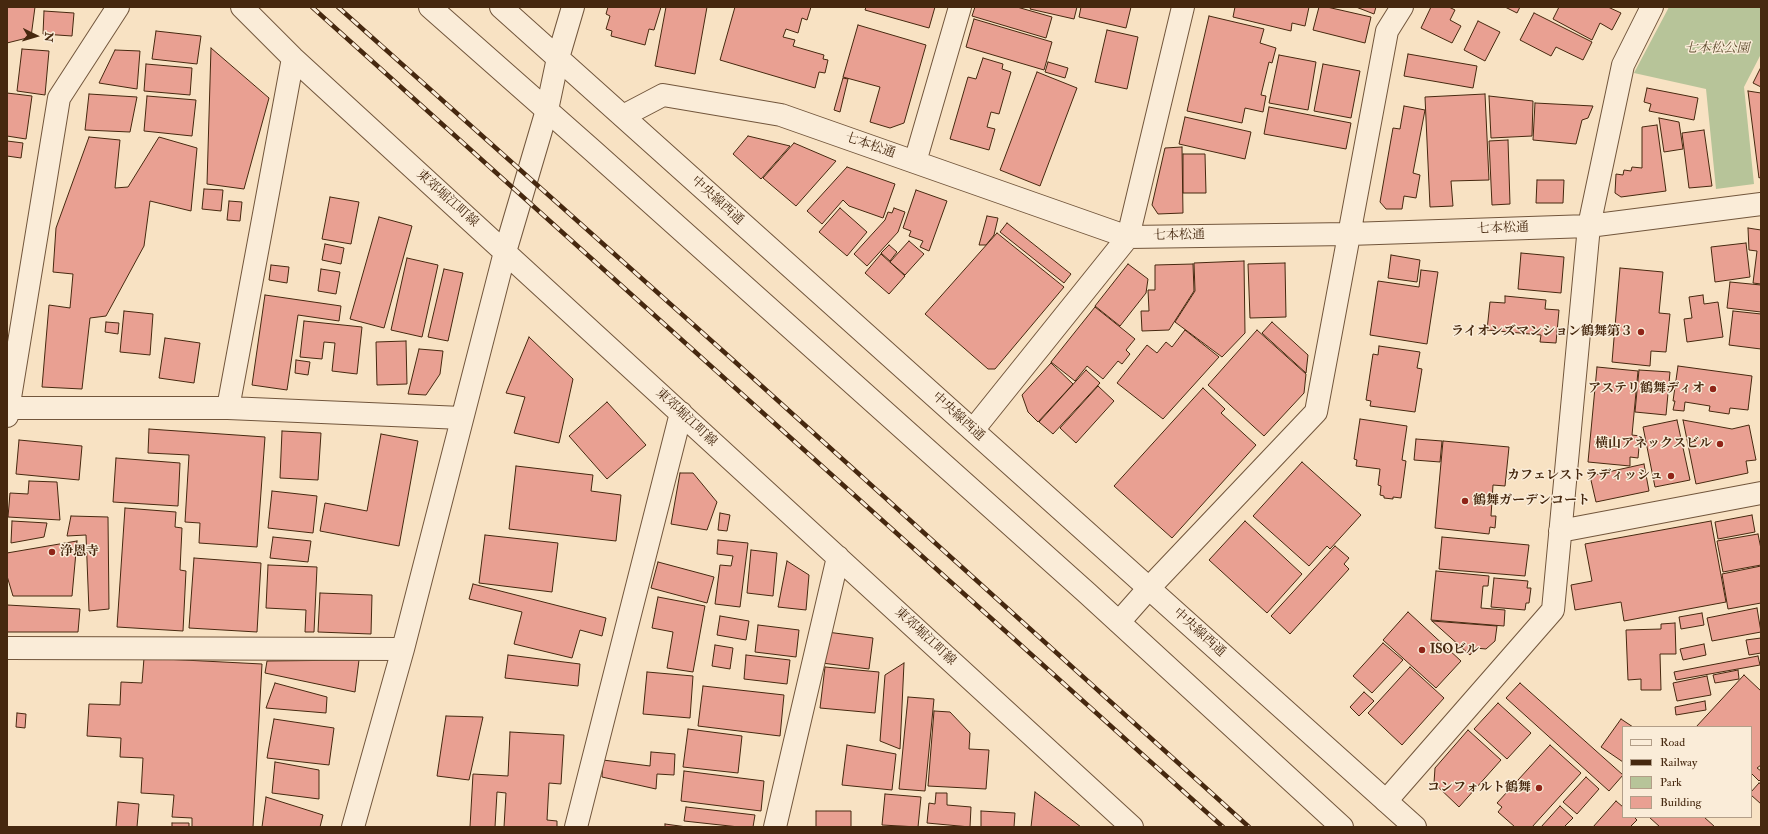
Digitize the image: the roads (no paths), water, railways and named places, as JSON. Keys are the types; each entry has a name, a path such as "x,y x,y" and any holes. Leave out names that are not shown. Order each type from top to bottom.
{"street":[{"path":"118,7 59,98 8,411 228,408 462,418"},
{"path":"430,7 1119,622 1342,827"},
{"name":"中央線西通","path":"502,7 1415,827"},
{"path":"353,827 403,649 505,252 547,110 558,58 573,7"},
{"path":"915,162 960,7"},
{"path":"973,430 1128,237 1183,7"},
{"path":"1119,622 1149,588 1316,412 1387,31 1402,7"},
{"path":"1386,801 1553,610 1589,226 1623,65 1652,7"},
{"name":"東郊堀江町線","path":"250,10 293,58 1132,827"},
{"path":"228,408 293,58"},
{"name":"七本松通","path":"623,116 663,95 781,115 1128,237 1349,234 1589,226 1761,204"},
{"path":"576,827 681,413"},
{"path":"1560,531 1761,493"},
{"path":"775,827 838,557"},
{"path":"7,648 403,649"}],"railway":[{"path":"312,7 1223,827"},
{"path":"338,7 733,360 1249,827"}],"place":[{"name":"ライオンズマンション鶴舞第３","path":"1641,332"},
{"name":"アステリ鶴舞ディオ","path":"1713,389"},
{"name":"横山アネックスビル","path":"1720,444"},
{"name":"カフェレストラディッシュ","path":"1671,476"},
{"name":"鶴舞ガーデンコート","path":"1465,501"},
{"name":"浄恩寺","path":"52,552"},
{"name":"ISOビル","path":"1422,650"},
{"name":"コンフォルト鶴舞","path":"1539,788"}],"park label":[{"name":"七本松公園","path":"1717,49"}]}
